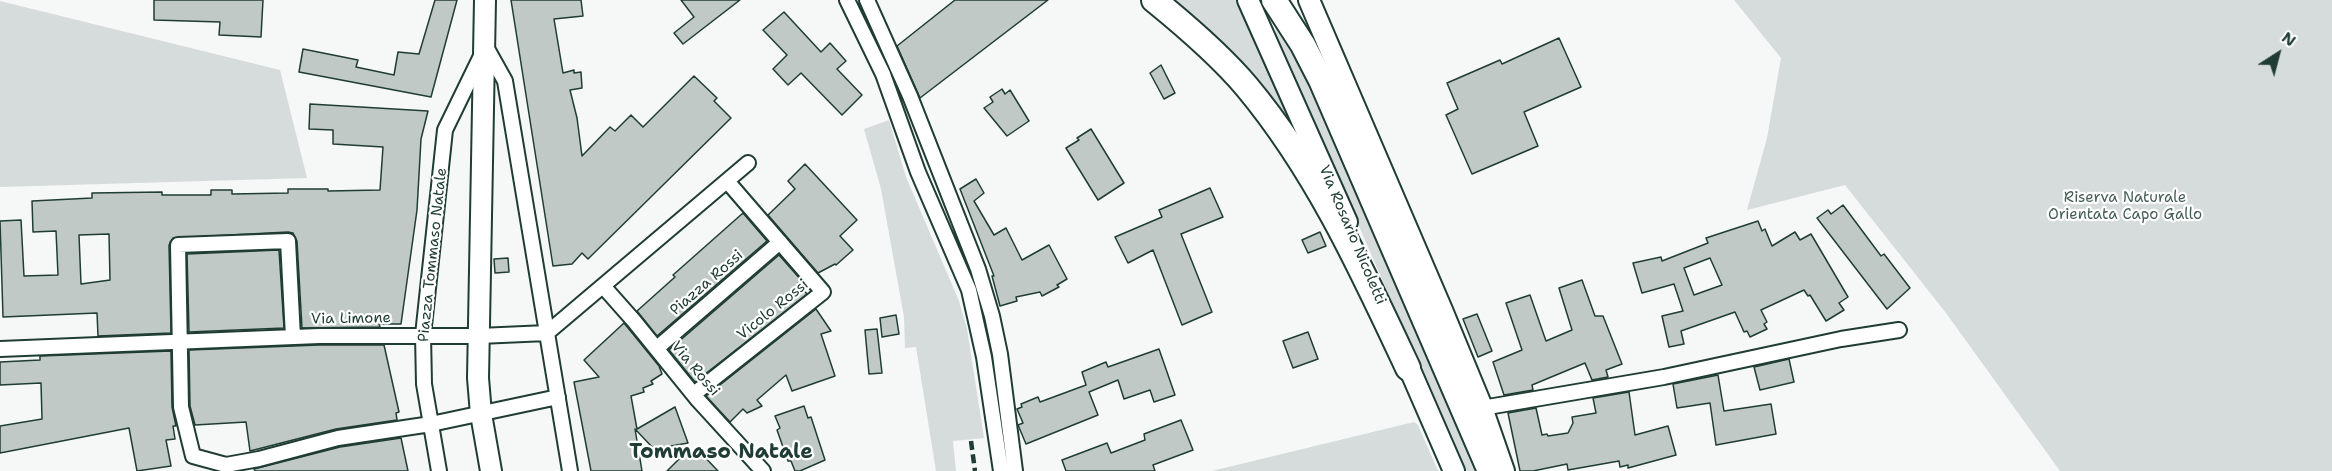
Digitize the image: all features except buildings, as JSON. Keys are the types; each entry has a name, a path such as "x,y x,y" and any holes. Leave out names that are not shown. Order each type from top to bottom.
{"highway":[{"path":"1154,0 1220,59 1246,86 1276,124 1329,207 1408,368"},
{"path":"1274,0 1303,45 1321,80 1490,471"}],"main road":[{"path":"485,0 486,47 478,378 481,414 491,471"},
{"name":"Via Rosario Nicoletti","path":"1248,0 1328,178 1454,471"},
{"path":"1309,0 1433,289 1482,408 1504,471"}],"street":[{"path":"847,0 887,84 918,172 969,290 984,357 1001,471"},
{"path":"867,0 914,105 978,269 1000,354 1015,471"},
{"path":"486,47 505,81 570,471"},
{"name":"Piazza Tommaso Natale","path":"439,471 424,384 423,335 445,130 486,47"},
{"path":"547,333 748,163"},
{"path":"728,181 780,242"},
{"path":"293,337 288,241 178,245 181,406 194,456 226,465 338,438 431,424 558,397"},
{"name":"Piazza Rossi","path":"657,348 780,242"},
{"name":"Vicolo Rossi","path":"694,394 823,292 780,242"},
{"name":"Via Rossi","path":"603,286 694,394 763,471"},
{"path":"1482,408 1664,376 1841,339 1899,330"},
{"name":"Via Limone","path":"0,349 293,337 478,336 547,333"}],"green space":[{"path":"1170,0 1236,0 1304,151"},
{"name":"Riserva Naturale Orientata Capo Gallo","path":"1734,0 2332,0 2332,471 2060,471 1946,313 1845,185 1747,210 1767,138 1781,58"},
{"path":"0,1 280,70 307,178 0,187"},
{"path":"1276,29 1306,76 1327,121 1481,471 1465,471 1313,120 1274,37"},
{"path":"889,120 906,177 959,301 967,329 984,438 953,441 956,471 936,471 916,347 905,348 904,317 881,189 864,129"},
{"path":"1414,422 1418,425 1438,471 1212,471"}],"railway":[{"path":"971,441 975,471"}],"district":[{"name":"Tommaso Natale","path":"721,453"}]}
